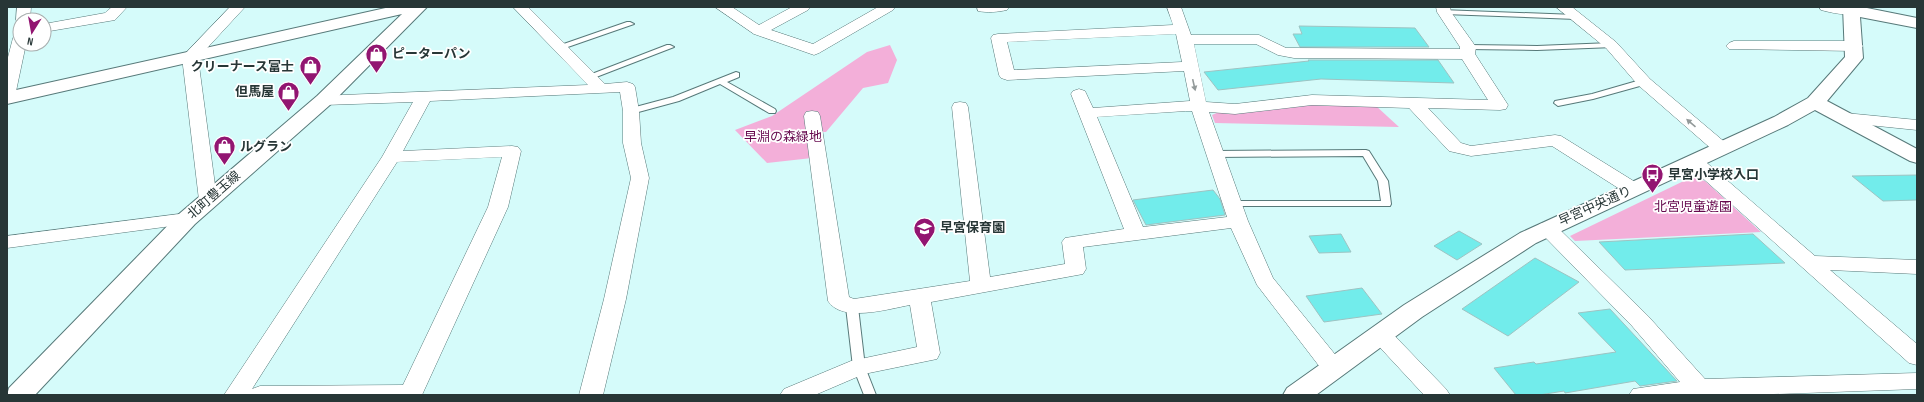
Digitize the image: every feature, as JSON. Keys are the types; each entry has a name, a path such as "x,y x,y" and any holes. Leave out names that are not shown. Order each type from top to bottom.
{"street":[{"path":"13,7 18,7"},
{"path":"52,27 110,17 120,7"},
{"path":"190,57 238,7"},
{"path":"17,52 7,97 412,7"},
{"name":"北町豊玉線","path":"19,395 187,218 324,100 419,7"},
{"path":"520,7 601,89"},
{"path":"722,7 759,31 814,50 888,7"},
{"path":"759,31 803,7"},
{"path":"984,8 1002,7"},
{"path":"1174,7 1184,34 1199,107 1235,212 1264,280 1334,368"},
{"path":"1563,7 1611,45 1644,82 1721,148"},
{"path":"1826,7 1852,9 1917,23"},
{"name":"早宮中央通り","path":"1297,395 1414,310 1547,228 1781,121 1815,102 1854,58 1855,46 1852,9"},
{"path":"1087,113 1186,106 1236,109 1312,100 1500,106 1444,10"},
{"path":"1190,66 1008,75 998,38 1184,34 1259,40 1283,52 1294,53 1468,51"},
{"path":"1734,46 1855,46"},
{"path":"190,57 208,200"},
{"path":"324,100 424,97 628,87 631,111 632,144 640,178 615,299 591,395"},
{"path":"1079,94 1136,234"},
{"path":"236,395 391,157 424,97"},
{"path":"1815,102 1917,157"},
{"path":"1414,103 1455,147 1471,151 1555,140 1633,189"},
{"path":"960,106 981,286"},
{"path":"812,116 839,301 852,307 919,297 1076,269 1072,242 1136,234 1235,212"},
{"path":"1845,118 1917,125"},
{"path":"260,395 410,395 498,207 512,151 391,157"},
{"path":"1694,161 1915,354"},
{"path":"7,242 187,218"},
{"path":"1547,228 1640,321 1701,392"},
{"path":"1808,262 1917,267"},
{"path":"792,395 859,367 929,353 919,297"},
{"path":"1380,334 1438,395"},
{"path":"1641,395 1917,381"}],"lane":[{"path":"1444,10 1576,17"},
{"path":"559,47 630,24"},
{"path":"1468,51 1611,45"},
{"path":"588,76 670,47"},
{"path":"631,111 676,99 736,75"},
{"path":"720,81 772,111"},
{"path":"1558,102 1593,96 1644,82"},
{"path":"1215,154 1366,153 1382,181 1386,204 1235,212"},
{"path":"852,307 859,367 870,395"}],"green space":[{"name":"早淵の森緑地","path":"890,45 897,60 888,83 863,88 826,132 808,132 812,158 767,163 735,130 772,116 867,52"},
{"path":"1316,103 1375,105 1399,127 1215,123 1212,115 1221,111"},
{"name":"北宮児童遊園","path":"1692,177 1705,181 1761,232 1575,241 1570,236"}],"building":[{"path":"1299,26 1415,28 1429,47 1300,47 1293,34 1302,34"},
{"path":"1308,60 1438,60 1454,83 1321,79 1218,90 1204,72 1309,61"},
{"path":"1917,175 1917,200 1883,201 1852,176"},
{"path":"1213,190 1220,199 1225,215 1146,225 1133,200"},
{"path":"1459,231 1482,244 1457,260 1434,246"},
{"path":"1341,234 1351,252 1319,253 1309,236"},
{"path":"1753,234 1785,263 1625,270 1599,242"},
{"path":"1535,258 1579,282 1508,336 1462,309"},
{"path":"1362,288 1382,314 1324,322 1306,296"},
{"path":"1610,309 1677,381 1640,386 1635,381 1565,393 1564,391 1539,395 1516,395 1494,368 1534,362 1536,364 1616,352 1578,313"}],"place":[{"name":"ピーターパン","path":"377,74"},
{"name":"クリーナース富士","path":"310,86"},
{"name":"但馬屋","path":"289,112"},
{"name":"ルグラン","path":"224,166"},
{"name":"早宮小学校入口","path":"1652,194"},
{"name":"早宮保育園","path":"925,248"}]}
